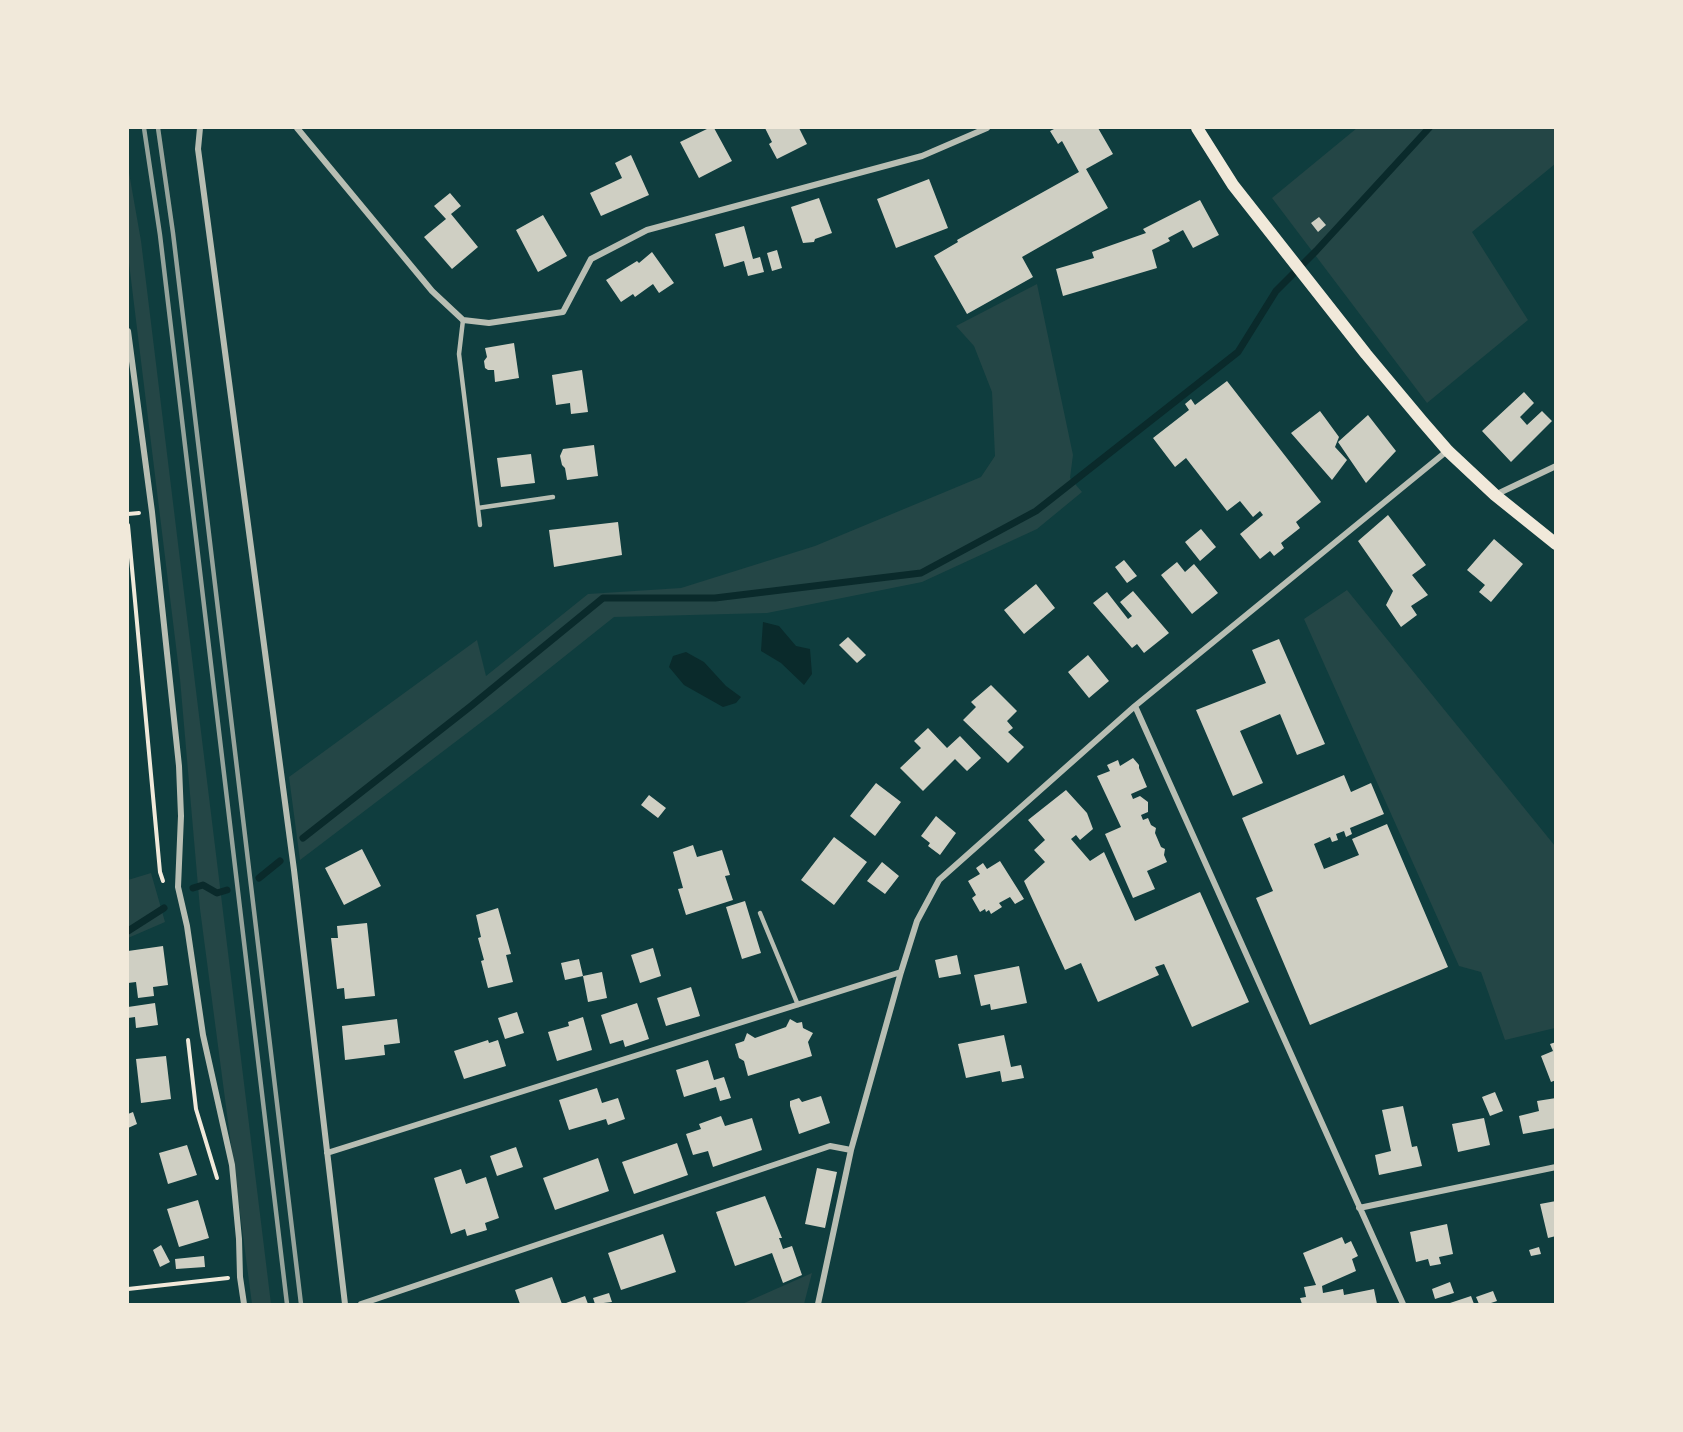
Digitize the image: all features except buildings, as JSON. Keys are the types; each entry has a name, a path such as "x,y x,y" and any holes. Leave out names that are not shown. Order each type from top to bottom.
{"main road":[{"path":"1197,128 1233,185 1317,293 1448,451 1495,495 1556,544"}],"street":[{"path":"200,128 198,149 294,870 345,1305"},
{"path":"297,128 432,291 463,320 489,323 563,312 591,259 647,230 922,156 987,128"},
{"path":"128,331 152,512 179,766 181,816 178,886 187,927 202,1035 232,1165 244,1305"},
{"path":"818,1305 851,1150 901,972 917,921 939,880 1135,706 1448,451"},
{"path":"1495,495 1556,466"},
{"path":"1135,706 1403,1305"},
{"path":"327,1152 901,972"},
{"path":"361,1305 830,1146 851,1150"},
{"path":"1359,1208 1556,1167"}],"lane":[{"path":"463,320 459,354 480,525"},
{"path":"478,508 553,497"},
{"path":"760,913 798,1005"}],"path":[{"path":"128,1289 240,1277"}],"shaded area":[{"path":"1357,128 1555,128 1555,164 1472,232 1528,320 1427,403 1272,198"},
{"path":"128,167 141,241 271,1304 252,1304 200,909 180,679 128,255"},
{"path":"1037,284 1073,455 1070,478 1082,492 1037,529 922,582 767,613 614,617 496,711 300,860 289,777 477,640 486,676 588,594 681,588 815,546 981,477 995,456 992,392 974,346 956,326"},
{"path":"1347,590 1555,846 1555,1028 1505,1040 1481,972 1459,966 1304,619"},
{"path":"763,622 779,626 796,646 810,649 812,674 804,685 781,663 761,651"},
{"path":"686,652 704,662 726,686 741,697 736,703 723,707 684,685 669,667 673,656"},
{"path":"151,873 165,922 128,938 128,880"},
{"path":"812,1273 804,1304 742,1304"}],"waterway":[{"path":"303,838 471,706 603,598 715,598 921,573 1036,511 1238,352 1276,291 1429,128"},
{"path":"259,878 280,861"},
{"path":"193,888 203,885 217,893 227,890"},
{"path":"128,931 164,908"}],"railway":[{"path":"144,128 160,235 287,1304"},
{"path":"158,128 173,233 301,1304"}]}
